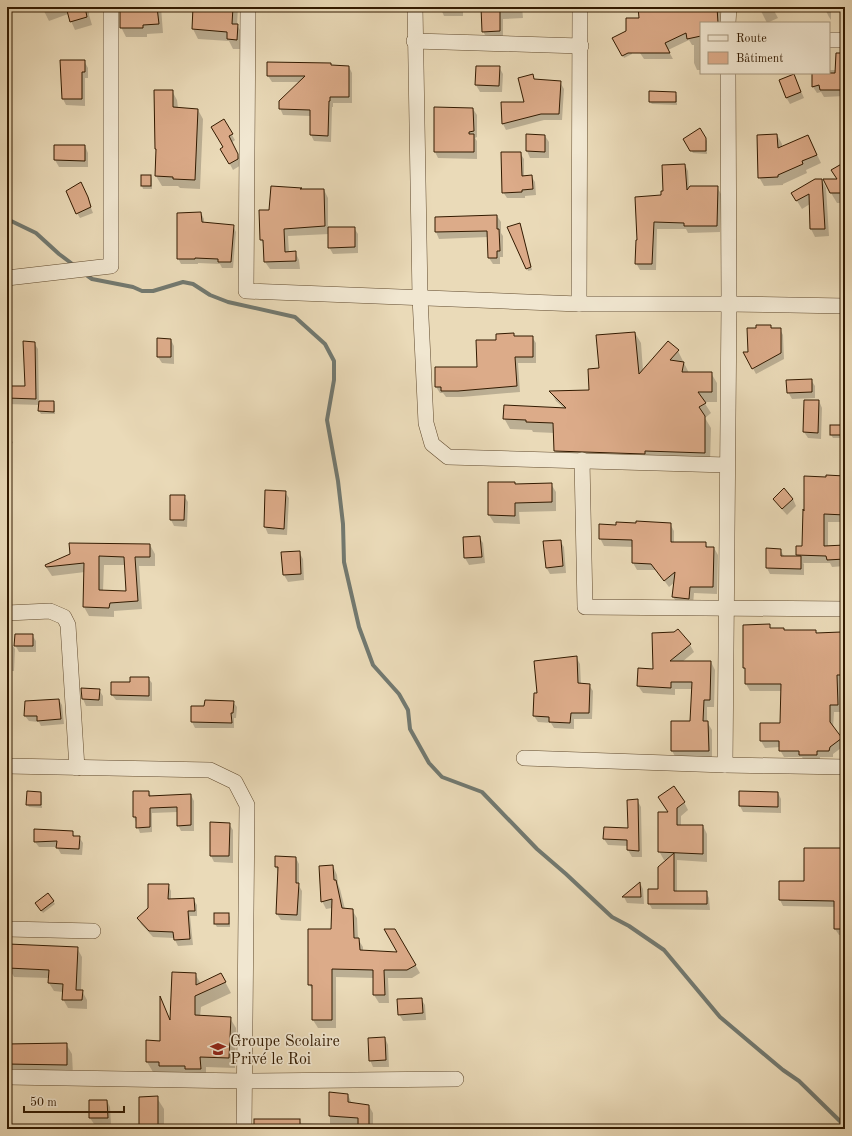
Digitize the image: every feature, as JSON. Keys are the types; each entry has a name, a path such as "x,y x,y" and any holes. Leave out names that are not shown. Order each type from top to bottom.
{"street":[{"path":"7,278 112,266 111,7"},
{"path":"248,7 246,291 579,304 845,306"},
{"path":"415,7 414,41 420,297 426,423 432,444 448,456 727,465"},
{"path":"579,304 580,7"},
{"path":"728,22 729,7"},
{"path":"830,40 845,40"},
{"path":"414,41 580,46"},
{"path":"725,765 729,304 728,74"},
{"path":"582,460 585,607 845,609"},
{"path":"7,613 50,611 64,617 68,625 77,768"},
{"path":"524,758 725,765 845,767"},
{"path":"7,766 210,770 235,782 247,805 244,1129"},
{"path":"7,929 93,931"},
{"path":"7,1077 244,1081 456,1079"}],"building":[{"path":"66,7 85,7 87,17 70,22"},
{"path":"120,7 157,7 159,24 143,25 143,28 120,28"},
{"path":"193,7 233,7 232,24 238,24 237,40 227,39 227,32 192,29"},
{"path":"481,7 500,7 500,31 482,32"},
{"path":"638,7 717,7 718,22 700,22 700,36 687,39 686,33 665,43 670,53 628,53 622,56 612,38 626,31 626,18 639,18"},
{"path":"836,53 845,53 845,90 820,90 819,85 812,87 812,74 835,73"},
{"path":"60,60 85,60 85,72 82,72 82,99 62,99"},
{"path":"267,62 331,63 331,65 349,66 349,97 330,97 328,136 310,135 310,110 279,109 279,101 305,76 267,76"},
{"path":"476,66 500,66 499,86 475,85"},
{"path":"533,74 534,79 561,81 559,114 541,114 502,124 501,102 524,102 518,78"},
{"path":"794,74 801,92 786,98 779,80"},
{"path":"154,90 173,90 173,107 198,109 195,180 155,176 156,149"},
{"path":"649,91 676,92 676,102 649,102"},
{"path":"434,107 473,108 474,131 469,132 469,134 474,134 474,152 434,152"},
{"path":"224,119 233,134 229,136 238,154 238,159 229,164 220,149 223,147 211,127"},
{"path":"700,128 706,138 706,151 690,151 683,139"},
{"path":"526,134 545,135 545,152 526,151"},
{"path":"777,134 778,148 808,135 817,155 802,161 803,164 778,175 778,177 758,178 757,135"},
{"path":"54,145 85,145 85,161 54,160"},
{"path":"501,152 521,152 522,176 532,175 533,189 522,190 522,192 502,193"},
{"path":"845,162 845,193 830,193 823,179 837,179 831,170"},
{"path":"685,164 687,190 690,186 718,186 717,226 684,226 684,223 654,222 652,264 635,264 637,240 635,197 661,195 661,191 663,191 662,165"},
{"path":"141,175 151,175 151,186 141,186"},
{"path":"815,179 822,179 825,229 810,229 809,194 796,201 791,193"},
{"path":"81,182 91,207 76,214 66,191"},
{"path":"271,186 302,188 300,189 324,189 325,226 284,229 285,252 296,251 296,261 264,262 263,240 260,240 259,210 269,210"},
{"path":"201,212 202,222 234,225 231,262 218,262 218,259 177,259 177,213"},
{"path":"497,215 500,251 497,251 497,258 488,258 487,231 435,232 435,217"},
{"path":"520,223 531,267 526,269 507,227"},
{"path":"328,227 355,227 355,247 328,248"},
{"path":"756,325 771,325 771,328 781,328 781,353 752,369 743,352 748,352 747,328 756,328"},
{"path":"635,332 639,374 668,341 679,350 670,360 684,362 682,372 712,372 712,392 698,392 706,403 699,407 705,416 705,453 645,451 645,454 554,451 553,423 503,419 504,405 566,408 549,391 589,390 588,369 599,368 596,335"},
{"path":"514,333 514,336 533,336 533,357 515,357 517,386 458,391 441,391 441,387 435,387 435,367 477,367 476,340 496,340 496,334"},
{"path":"157,338 171,339 171,357 157,357"},
{"path":"23,341 35,342 36,399 7,398 7,386 25,386"},
{"path":"812,379 812,392 787,393 786,380"},
{"path":"804,400 819,400 818,433 803,432"},
{"path":"39,401 54,401 54,412 38,411"},
{"path":"830,425 841,425 841,435 830,435"},
{"path":"826,475 845,476 845,515 824,514 824,546 845,545 845,559 827,560 826,556 796,555 796,546 802,546 804,476 826,477"},
{"path":"488,482 515,482 515,484 552,483 552,502 515,503 515,516 488,515"},
{"path":"784,488 793,499 782,509 773,499"},
{"path":"265,490 286,491 284,529 264,527"},
{"path":"170,495 185,495 184,520 170,520"},
{"path":"636,521 671,523 671,542 706,542 706,547 714,547 713,587 690,587 689,599 672,597 675,572 664,581 651,564 632,563 632,540 599,539 599,524 616,525 616,522 636,523"},
{"path":"480,536 482,557 464,558 463,537"},
{"path":"561,540 563,566 546,568 543,541"},
{"path":"69,543 150,544 150,557 135,557 138,601 110,603 109,608 83,607 84,563 46,567 45,565 70,554","holes":["99,556 124,557 126,591 99,590"]},
{"path":"766,548 781,549 781,556 801,556 801,569 766,568"},
{"path":"300,551 301,574 283,575 281,552"},
{"path":"770,624 770,628 784,628 784,630 816,630 816,633 841,632 843,675 837,675 838,705 830,705 830,722 842,738 830,747 829,751 817,751 817,755 799,755 799,751 779,751 779,741 760,741 760,723 780,723 781,684 745,684 745,668 743,668 743,625"},
{"path":"678,629 691,644 670,661 711,661 710,700 704,700 703,721 708,721 709,751 671,751 671,721 690,721 692,682 671,682 671,688 637,686 638,668 653,669 652,633 674,632"},
{"path":"15,634 33,634 33,646 14,646"},
{"path":"577,656 578,683 590,684 589,713 571,713 570,723 549,722 549,717 533,716 534,693 537,693 534,661"},
{"path":"130,677 149,677 149,696 111,695 111,682 130,682"},
{"path":"81,688 100,689 99,700 82,699"},
{"path":"59,699 61,719 37,721 37,716 24,716 25,701"},
{"path":"205,700 234,701 233,713 231,713 232,723 191,722 191,706 204,706"},
{"path":"674,786 685,802 677,808 677,825 703,825 703,854 658,852 658,812 668,812 658,797"},
{"path":"27,791 41,792 41,805 26,805"},
{"path":"133,791 149,791 149,796 191,794 191,825 177,826 177,807 150,808 150,827 136,828 136,817 133,817"},
{"path":"739,791 778,792 778,807 739,806"},
{"path":"638,799 639,851 627,850 627,840 603,839 604,827 628,828 627,800"},
{"path":"210,822 230,823 229,856 210,856"},
{"path":"34,829 73,831 73,836 80,836 79,849 56,848 57,841 34,842"},
{"path":"804,848 845,848 845,929 834,929 834,901 779,900 779,881 804,881"},
{"path":"674,853 674,891 707,891 707,904 648,904 648,889 658,889 658,867"},
{"path":"275,856 296,857 296,883 299,883 297,915 276,914 278,867 275,867"},
{"path":"333,865 334,880 336,880 342,908 353,909 354,938 359,938 360,950 397,952 384,929 395,929 416,965 407,970 384,970 385,995 373,995 373,970 332,969 332,1020 312,1020 312,985 308,985 308,929 331,929 332,899 321,902 319,866"},
{"path":"640,882 641,897 622,897"},
{"path":"148,884 169,884 168,899 194,898 195,911 188,911 190,939 174,940 173,932 149,931 137,918 148,908"},
{"path":"48,893 54,901 41,911 35,903"},
{"path":"214,913 229,913 229,924 214,924"},
{"path":"8,944 78,947 76,990 83,990 82,1000 62,1000 63,984 48,983 49,970 8,968"},
{"path":"172,972 196,973 196,985 221,973 226,982 195,996 195,1015 231,1017 229,1058 200,1057 201,1069 185,1069 185,1066 159,1066 159,1062 146,1062 146,1040 160,1041 160,996 170,1020"},
{"path":"422,998 423,1013 398,1015 397,999"},
{"path":"385,1037 386,1060 369,1061 368,1038"},
{"path":"67,1043 67,1065 7,1064 7,1044"},
{"path":"329,1092 348,1094 348,1102 369,1105 369,1129 358,1129 358,1118 329,1116"},
{"path":"158,1096 158,1129 139,1129 139,1097"},
{"path":"89,1100 107,1100 108,1118 89,1118"},
{"path":"254,1119 300,1119 300,1129 254,1129"}],"waterway":[{"path":"7,219 36,233 75,266"},
{"path":"85,274 92,279 133,287 142,291 153,291 183,282 193,284 210,295 228,302 295,317 325,344 334,361 334,380 327,420 338,481 343,524 344,562 359,627 373,665 399,694 408,710 410,729 429,763 442,777 482,792 537,849 612,917 629,926 664,950 720,1017 783,1070 799,1081 845,1126"}],"place":[{"name":"Groupe Scolaire Privé le Roi","path":"218,1049"}]}
